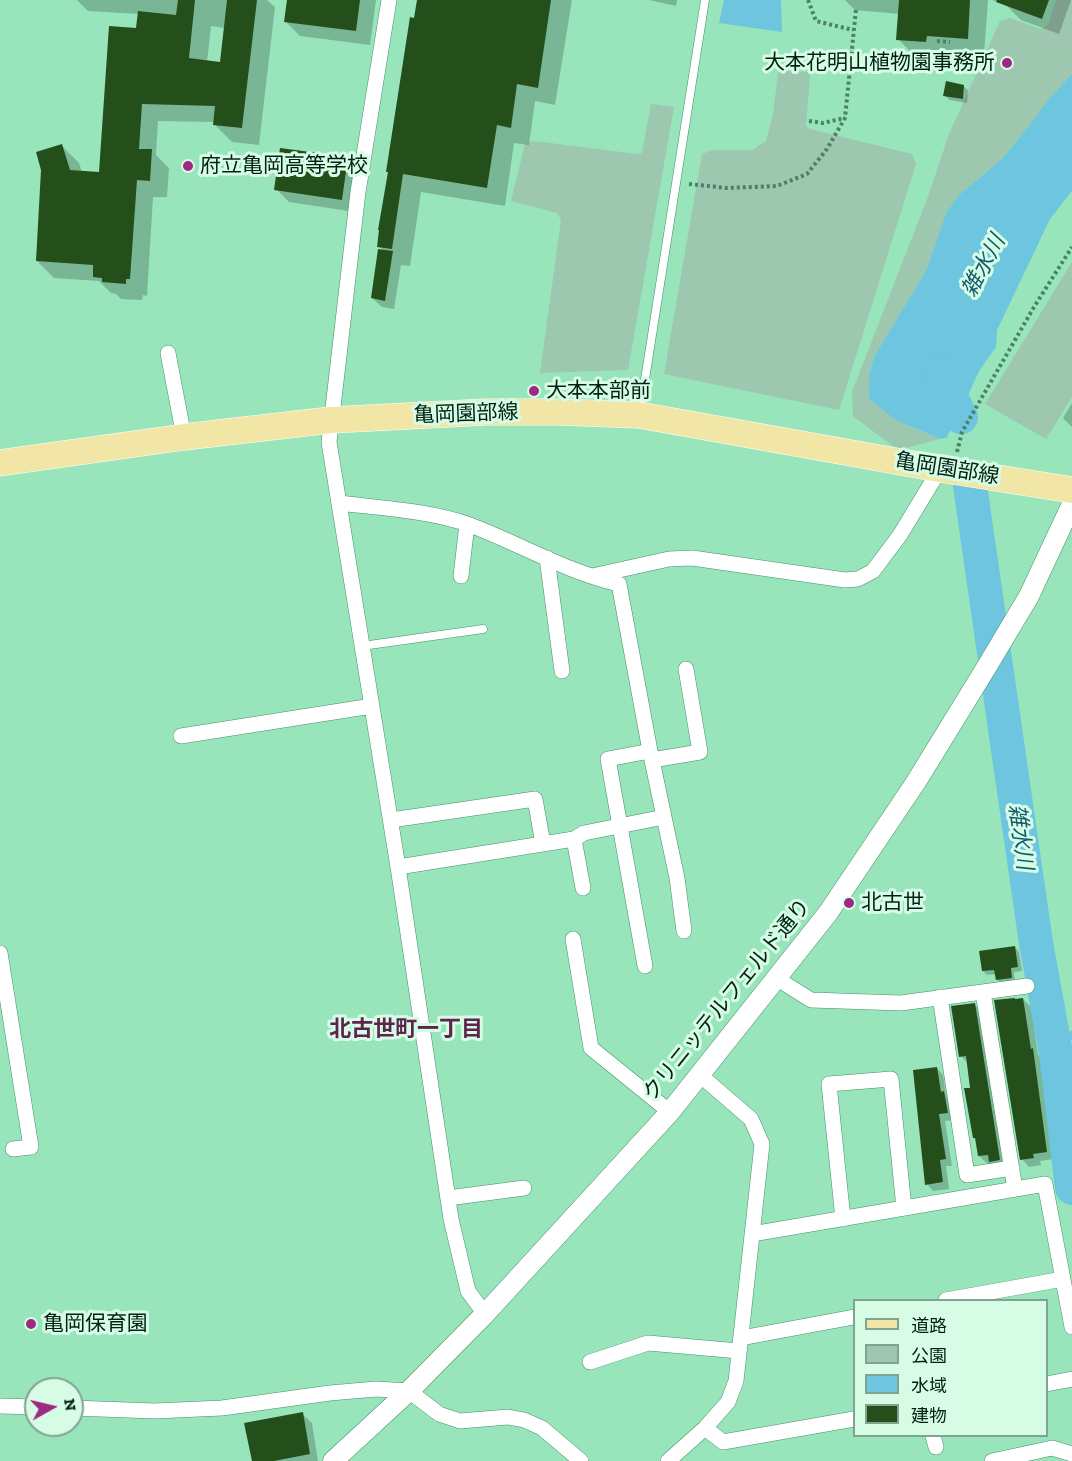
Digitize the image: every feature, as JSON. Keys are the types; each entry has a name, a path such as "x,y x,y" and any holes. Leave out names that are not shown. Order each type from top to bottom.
{"main road":[{"name":"亀岡園部線","path":"0,463 184,437 331,420 486,412 639,415 946,470 1072,489"}],"street":[{"path":"388,0 358,192 329,442 391,820 448,1198 468,1291 485,1314"},
{"path":"168,353 184,437"},
{"path":"589,577 669,559 692,558 845,580 858,579 873,571 946,470"},
{"path":"339,503 405,510 467,524 589,577 619,584 677,878 684,931"},
{"name":"クリニッテルフェルド通り","path":"333,1461 409,1391 485,1314 670,1112 828,913 916,782 1029,596 1072,504"},
{"path":"461,576 467,524"},
{"path":"547,558 562,671"},
{"path":"645,966 608,759 700,752 686,669"},
{"path":"181,736 372,706"},
{"path":"391,820 535,799 543,844"},
{"path":"398,867 574,839 584,833 664,817"},
{"path":"574,839 583,888"},
{"path":"573,939 591,1048 670,1112"},
{"path":"0,953 31,1147 13,1149"},
{"path":"776,978 811,1000 901,1003 1027,986"},
{"path":"983,992 1015,1189"},
{"path":"940,997 967,1174 1012,1168"},
{"path":"668,1461 705,1428 728,1402 736,1382 762,1144 751,1119 700,1075"},
{"path":"843,1219 829,1084 891,1079 904,1208"},
{"path":"752,1234 1045,1184 1072,1328"},
{"path":"448,1198 524,1188"},
{"path":"952,1299 1063,1279"},
{"path":"590,1362 648,1343 740,1345 853,1317"},
{"path":"1048,1384 1072,1379"},
{"path":"84,1408 155,1411 222,1408 330,1393 376,1389 409,1391 439,1414 460,1421 507,1417 524,1420 542,1428 581,1461"},
{"path":"0,1406 24,1407"},
{"path":"705,1428 723,1442 853,1419"},
{"path":"992,1461 1052,1448 1072,1454"}],"lane":[{"path":"639,415 705,0"},
{"path":"362,646 483,629"}],"path":[{"path":"808,0 816,21 853,30"},
{"path":"676,183 727,188 777,186 807,174 827,149 845,118 856,9"},
{"path":"937,41 950,42"},
{"path":"809,121 823,123 845,118"},
{"path":"946,470 962,432 1072,247"}],"green space":[{"path":"1056,0 1072,0 1072,74 1049,99 1002,159 959,195 946,213 927,269 874,357 869,375 869,399 911,427 940,439 898,450 853,416 852,392 929,194 949,134 1000,21 1010,18 1040,29 1048,25"},
{"path":"781,71 808,72 810,75 806,126 810,129 912,154 916,164 839,410 664,374 702,154 713,150 752,150 766,141 773,114 778,73"},
{"path":"651,104 674,107 628,370 540,373 561,220 557,213 511,201 525,144 534,141 642,153"},
{"path":"1072,262 1072,397 1046,439 985,404"}],"water":[{"path":"724,0 781,0 782,32 719,23"},
{"path":"1072,74 1072,191 1050,219 997,330 996,347 979,371 956,422 946,438 940,439 896,420 869,399 869,375 874,357 927,269 946,213 959,195 1002,159 1049,99"}],"building":[{"path":"178,0 195,0 189,58 220,62 227,0 257,0 242,128 213,125 215,106 142,104 139,149 152,149 150,181 137,180 130,279 126,279 126,284 102,282 102,278 93,277 93,265 36,261 41,170 36,152 62,144 70,170 99,172 109,26 136,28 138,11 176,15"},
{"path":"287,0 360,0 356,31 284,22"},
{"path":"417,0 551,0 538,88 517,84 511,128 497,125 487,188 403,174 392,249 377,247 378,230 410,17 414,18"},
{"path":"899,0 970,0 968,39 927,36 926,42 896,40"},
{"path":"997,0 1049,0 1042,19 996,2"},
{"path":"946,81 964,85 963,99 943,96"},
{"path":"280,148 348,157 342,200 274,190"},
{"path":"378,249 393,251 385,301 371,298"},
{"path":"1015,946 1018,967 1011,968 1012,978 996,980 994,970 982,971 979,951"},
{"path":"1023,998 1031,1049 1033,1048 1047,1152 1033,1154 1034,1158 1020,1160 994,1000"},
{"path":"975,1003 1000,1160 989,1162 988,1155 978,1156 975,1138 973,1138 964,1088 970,1088 966,1056 959,1057 951,1006"},
{"path":"937,1067 941,1092 944,1091 948,1113 939,1114 946,1159 940,1160 943,1182 925,1185 913,1070"},
{"path":"303,1412 310,1454 274,1461 252,1461 244,1423"}],"waterway":[{"name":"雑水川","path":"938,371 961,417"},
{"name":"雑水川","path":"970,486 1036,943 1056,1053 1072,1188"},
{"path":"1056,1053 1072,1034"}],"place":[{"name":"大本花明山植物園事務所","path":"1007,63"},
{"name":"府立亀岡高等学校","path":"188,166"},
{"name":"大本本部前","path":"534,391"},
{"name":"北古世","path":"849,903"},
{"name":"亀岡保育園","path":"31,1324"}],"district":[{"name":"北古世町一丁目","path":"406,1030"}]}
